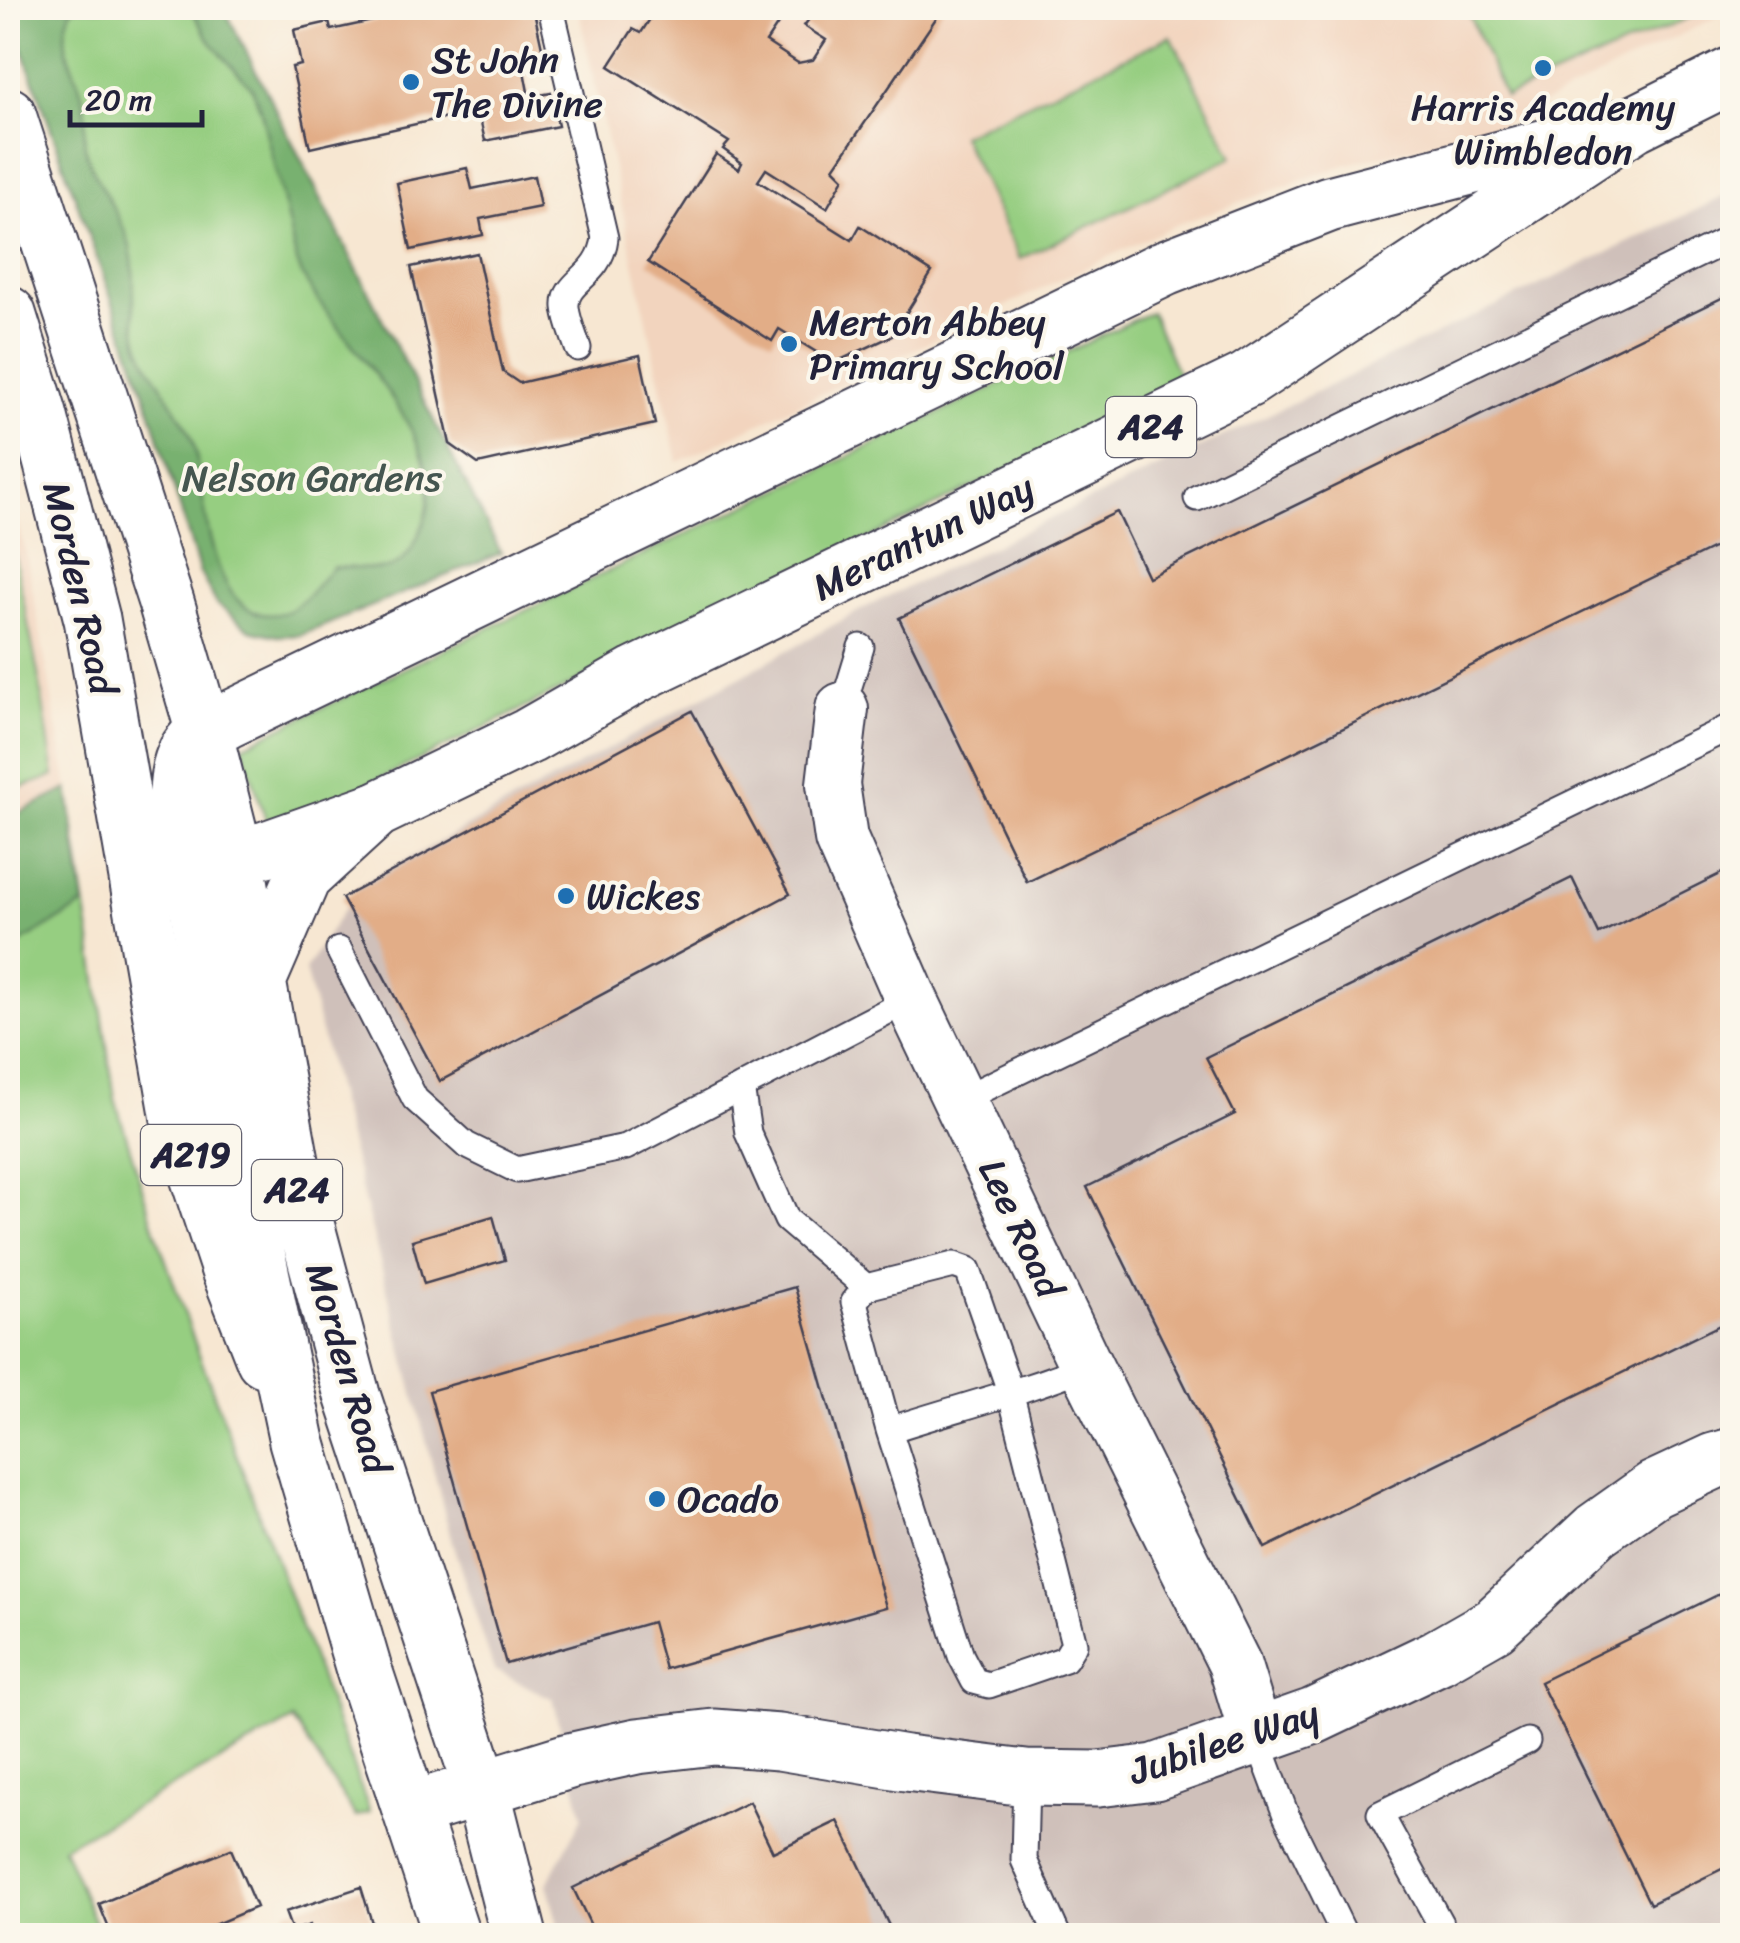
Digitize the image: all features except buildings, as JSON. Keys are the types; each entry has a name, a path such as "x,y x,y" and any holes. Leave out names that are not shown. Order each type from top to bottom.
{"main road":[{"name":"Merantun Way","path":"258,981 303,877 376,810 528,736 636,675 1247,380 1634,124 1732,75"},
{"name":"Morden Road","path":"8,114 166,602 204,732 191,743 177,783 258,981 295,1183 352,1396 481,1786 519,1936"},
{"name":"Merantun Way","path":"204,732 1165,268 1329,204 1634,124"},
{"name":"Morden Road","path":"8,314 39,414 92,618 179,1119 229,1270 297,1440"},
{"path":"134,856 211,863 376,810"},
{"name":"Morden Road","path":"211,863 198,910 244,1186 297,1440 364,1670 452,1936"},
{"name":"Jubilee Way","path":"411,1810 481,1786 637,1746 714,1737 779,1742 906,1764 1026,1778 1098,1779 1155,1772 1314,1716 1379,1687 1494,1625 1596,1530 1654,1489 1732,1456"}],"street":[{"name":"Lee Road","path":"842,709 833,784 840,838 911,1000 1234,1664 1256,1735"}],"lane":[{"path":"551,8 605,238 603,256 591,273 574,284 565,305 578,348"},
{"path":"1198,498 1732,238"},
{"path":"842,709 861,646"},
{"path":"960,1100 1732,726"},
{"path":"339,950 415,1098 466,1145 517,1170 626,1147 911,1000"},
{"path":"741,1087 748,1134 787,1220 866,1287"},
{"path":"954,1264 968,1270 1010,1390 1074,1644 1065,1659 989,1684 974,1680 961,1656 854,1302 866,1287 954,1264"},
{"path":"890,1430 1010,1390 1036,1386 1086,1366"},
{"path":"1256,1735 1286,1815 1345,1936"},
{"path":"1447,1936 1380,1814 1527,1741"},
{"path":"1026,1778 1024,1860 1058,1936"}],"shaded area":[{"name":"Merton Abbey Primary School","path":"578,8 1732,9 1497,127 1348,164 1173,226 678,462"},
{"path":"1732,193 1732,1935 561,1935 547,1884 583,1816 553,1699 494,1670 452,1542 305,970 359,886 870,605"},
{"path":"8,486 26,554 68,789 8,818"}],"green space":[{"name":"Nelson Gardens","path":"8,8 224,8 501,553 301,635 277,636 250,630 217,604 200,573 145,393"},
{"path":"8,8 73,8 67,22 66,48 83,96 85,147 131,250 139,343 191,438 215,555 239,602 258,613 283,613 303,600 333,567 379,569 399,563 423,525 429,492 424,459 409,427 299,268 252,88 212,44 190,8 224,8 501,553 301,635 277,636 250,630 217,604 200,573 145,393"},
{"name":"Harris Academy Wimbledon","path":"1466,8 1706,8 1707,10 1505,97"},
{"path":"1171,36 1233,157 1020,259 961,135"},
{"path":"1151,312 1182,384 270,833 242,746"},
{"path":"8,523 54,776 23,787 9,787 8,776"},
{"path":"68,789 115,1099 197,1349 370,1812 356,1817 293,1720 63,1847 100,1935 8,1936 8,818"},
{"path":"68,789 84,905 8,950 8,818"}],"place":[{"name":"Harris Academy Wimbledon","path":"1543,68"},
{"name":"St John The Divine","path":"411,82"},
{"name":"Merton Abbey Primary School","path":"789,344"},
{"name":"Wickes","path":"566,896"},
{"name":"Ocado","path":"657,1499"}]}
